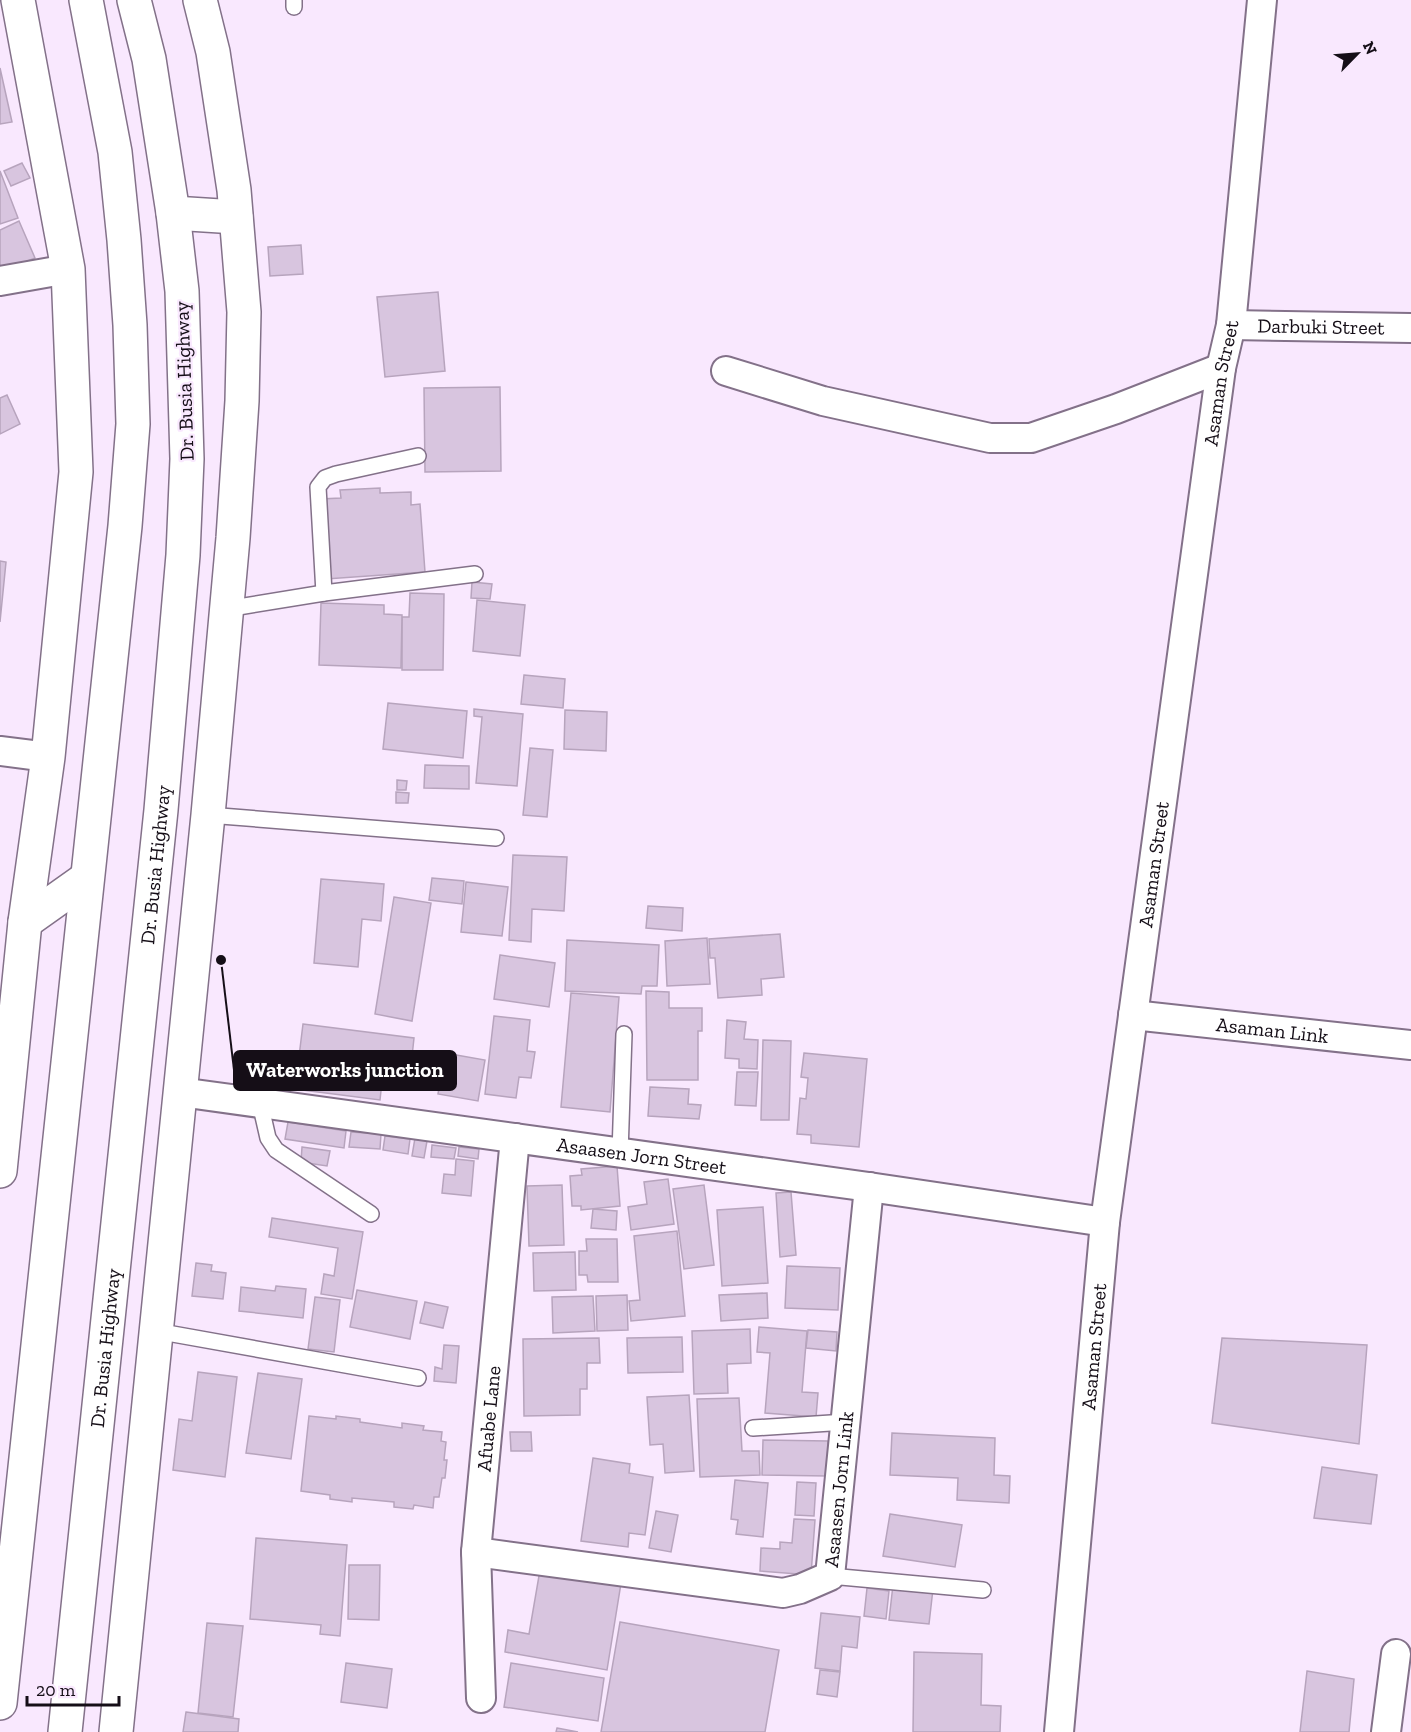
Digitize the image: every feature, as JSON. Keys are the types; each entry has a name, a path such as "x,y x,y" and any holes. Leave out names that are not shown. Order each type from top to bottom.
{"main road":[{"path":"0,1171 25,922 48,756 76,472 68,269 18,0"},
{"path":"0,1703 6,1596 87,878 125,526 133,424 130,325 115,152 86,0"},
{"name":"Dr. Busia Highway","path":"65,1732 161,810 183,555 188,459 182,291 173,213 149,59 134,0"},
{"path":"116,1732 208,815 241,412 244,312 236,217 228,146 213,52 200,0"},
{"path":"173,213 236,217"},
{"path":"25,922 87,878"}],"street":[{"name":"Asaman Street","path":"1059,1732 1105,1222 1221,368 1231,325 1262,0"},
{"path":"0,280 68,269"},
{"name":"Darbuki Street","path":"1231,325 1411,328"},
{"path":"726,370 823,401 990,438 1031,438 1116,409 1221,368"},
{"path":"0,751 48,756"},
{"name":"Asaman Link","path":"1133,1015 1411,1045"},
{"name":"Asaasen Jorn Street","path":"180,1092 869,1187 1105,1222"},
{"name":"Afuabe Lane","path":"482,1698 476,1552 515,1138"},
{"name":"Asaasen Jorn Link","path":"476,1552 783,1593 800,1589 830,1576 869,1187"},
{"path":"1386,1732 1396,1654"}],"lane":[{"path":"324,593 318,487 325,478 336,474 418,456"},
{"path":"226,609 324,593 475,574"},
{"path":"208,815 496,838"},
{"path":"620,1153 624,1034"},
{"path":"260,1103 268,1138 276,1150 371,1214"},
{"path":"156,1331 418,1378"},
{"path":"753,1428 846,1422"},
{"path":"830,1576 983,1590"}],"building":[{"path":"0,68 12,122 0,124"},
{"path":"22,163 30,178 11,186 4,171"},
{"path":"0,171 18,218 0,224"},
{"path":"19,221 35,258 3,271 0,264 0,230"},
{"path":"301,245 303,274 270,276 268,247"},
{"path":"438,292 445,371 385,377 377,297"},
{"path":"500,387 501,471 425,472 424,388"},
{"path":"7,395 20,424 0,434 0,398"},
{"path":"380,488 380,493 411,492 411,505 420,504 425,572 326,579 320,499 341,498 340,490"},
{"path":"0,561 6,562 0,622"},
{"path":"472,582 492,584 490,599 471,598"},
{"path":"410,593 444,594 443,670 402,670 402,617 409,617"},
{"path":"477,600 525,605 520,656 473,651"},
{"path":"321,603 384,605 384,614 402,615 401,668 319,665"},
{"path":"524,675 565,679 563,708 521,704"},
{"path":"388,703 467,711 463,758 383,749"},
{"path":"474,709 523,714 517,786 476,783 482,717 474,716"},
{"path":"565,710 607,712 606,751 564,749"},
{"path":"530,748 553,750 547,817 523,815"},
{"path":"425,765 469,766 469,789 424,788"},
{"path":"397,780 407,781 406,790 397,790"},
{"path":"396,792 409,793 408,803 396,803"},
{"path":"513,855 567,857 564,911 532,909 531,942 509,940"},
{"path":"432,878 464,881 462,904 429,900"},
{"path":"321,879 384,884 381,921 362,919 358,967 314,963"},
{"path":"466,882 508,887 502,936 461,932"},
{"path":"394,897 431,903 412,1021 375,1014"},
{"path":"648,906 683,908 682,931 646,928"},
{"path":"780,934 784,977 761,979 762,995 718,998 715,958 710,958 709,939"},
{"path":"707,938 710,984 667,986 665,941"},
{"path":"567,940 659,945 657,986 642,986 641,994 565,991"},
{"path":"500,955 555,963 549,1007 494,999"},
{"path":"646,991 669,992 669,1008 702,1008 702,1031 698,1031 698,1080 647,1080"},
{"path":"571,993 619,997 610,1112 561,1107"},
{"path":"494,1016 530,1020 527,1051 535,1052 531,1078 519,1077 516,1098 485,1094"},
{"path":"727,1020 746,1022 744,1039 758,1040 757,1069 739,1068 739,1059 725,1058"},
{"path":"303,1024 414,1038 410,1075 383,1072 380,1100 295,1089"},
{"path":"763,1040 791,1041 789,1120 761,1120"},
{"path":"445,1053 485,1060 478,1101 438,1094"},
{"path":"804,1053 867,1059 859,1147 811,1143 811,1135 797,1134 800,1098 806,1099 808,1078 801,1077"},
{"path":"737,1072 758,1072 756,1106 735,1105"},
{"path":"650,1087 689,1089 688,1104 701,1105 699,1119 648,1116"},
{"path":"288,1122 346,1131 344,1148 285,1139"},
{"path":"351,1132 381,1134 380,1149 349,1147"},
{"path":"385,1136 410,1139 408,1154 383,1150"},
{"path":"415,1138 427,1141 424,1158 412,1156"},
{"path":"432,1145 456,1148 454,1159 431,1157"},
{"path":"302,1147 330,1151 327,1166 301,1162"},
{"path":"459,1147 479,1149 478,1159 458,1156"},
{"path":"456,1159 474,1161 471,1196 442,1193 444,1174 455,1175"},
{"path":"617,1166 620,1206 581,1210 581,1206 572,1206 570,1176 582,1175 581,1169"},
{"path":"668,1179 674,1224 631,1230 628,1207 647,1204 644,1182"},
{"path":"562,1185 564,1245 529,1246 527,1186"},
{"path":"704,1185 714,1265 684,1269 673,1189"},
{"path":"791,1192 796,1255 780,1257 776,1193"},
{"path":"763,1207 768,1283 722,1286 717,1210"},
{"path":"593,1209 617,1211 616,1230 591,1228"},
{"path":"272,1218 363,1232 352,1299 321,1294 324,1274 334,1276 338,1248 269,1237"},
{"path":"677,1231 685,1316 631,1321 629,1301 640,1300 634,1236"},
{"path":"586,1239 617,1239 618,1282 588,1282 587,1275 579,1275 579,1251 587,1251"},
{"path":"575,1252 576,1290 534,1291 533,1253"},
{"path":"196,1263 212,1265 211,1271 226,1273 223,1299 192,1296"},
{"path":"787,1266 840,1268 838,1310 785,1308"},
{"path":"276,1286 306,1289 303,1318 239,1311 241,1287 275,1291"},
{"path":"357,1290 417,1301 410,1339 350,1327"},
{"path":"767,1293 768,1318 721,1321 719,1295"},
{"path":"627,1295 628,1330 597,1331 596,1296"},
{"path":"593,1296 595,1331 553,1333 552,1297"},
{"path":"315,1297 340,1300 334,1352 308,1349"},
{"path":"425,1302 448,1307 443,1328 420,1323"},
{"path":"759,1327 807,1331 802,1392 818,1393 816,1417 765,1413 770,1353 757,1352"},
{"path":"750,1329 751,1363 727,1364 728,1393 694,1394 692,1331"},
{"path":"808,1330 837,1332 836,1351 806,1348"},
{"path":"682,1337 683,1372 628,1373 627,1338"},
{"path":"599,1338 600,1363 587,1363 587,1389 580,1389 580,1415 524,1416 523,1339"},
{"path":"1222,1338 1367,1345 1359,1444 1212,1423"},
{"path":"444,1345 459,1346 456,1383 434,1381 435,1367 442,1369"},
{"path":"198,1372 237,1377 225,1477 173,1470 179,1419 192,1421"},
{"path":"258,1373 302,1379 291,1459 246,1453"},
{"path":"689,1395 694,1471 665,1473 663,1444 650,1445 647,1397"},
{"path":"739,1398 742,1451 759,1451 760,1475 700,1477 697,1399"},
{"path":"309,1416 360,1419 360,1422 402,1428 402,1423 424,1426 423,1430 442,1432 441,1441 446,1442 445,1478 442,1478 439,1497 434,1497 433,1508 414,1505 413,1509 394,1507 394,1502 352,1498 352,1502 330,1499 330,1495 301,1491"},
{"path":"510,1432 531,1432 532,1451 511,1451"},
{"path":"892,1433 995,1438 994,1475 1010,1476 1009,1503 957,1500 958,1478 890,1475"},
{"path":"763,1440 828,1441 827,1476 762,1475"},
{"path":"593,1458 630,1464 629,1473 653,1477 645,1535 629,1533 628,1547 581,1541"},
{"path":"1322,1467 1377,1475 1371,1524 1314,1518"},
{"path":"735,1480 768,1483 763,1537 736,1534 738,1520 731,1519"},
{"path":"797,1482 816,1483 814,1516 795,1515"},
{"path":"656,1511 678,1515 671,1552 649,1548"},
{"path":"890,1514 962,1525 955,1567 883,1556"},
{"path":"794,1519 815,1520 811,1575 760,1571 761,1548 780,1549 780,1542 792,1543"},
{"path":"256,1538 347,1545 340,1636 320,1634 321,1625 250,1619"},
{"path":"541,1564 622,1577 607,1670 505,1652 508,1630 529,1634"},
{"path":"349,1565 380,1565 379,1620 348,1619"},
{"path":"893,1585 933,1589 929,1624 889,1620"},
{"path":"867,1588 889,1591 886,1619 864,1616"},
{"path":"821,1613 860,1617 857,1648 842,1646 840,1671 815,1668"},
{"path":"620,1622 779,1650 765,1732 601,1732"},
{"path":"207,1623 243,1626 233,1717 198,1713"},
{"path":"914,1652 982,1654 981,1705 1001,1706 1000,1732 913,1732"},
{"path":"346,1663 392,1669 387,1708 341,1702"},
{"path":"511,1663 604,1678 598,1721 504,1707"},
{"path":"820,1670 840,1672 837,1697 817,1694"},
{"path":"1307,1671 1354,1679 1349,1732 1300,1732"},
{"path":"186,1712 239,1719 238,1732 183,1732"},
{"path":"557,1728 578,1732 556,1732"}],"place":[{"name":"Waterworks junction","path":"221,960"}]}
